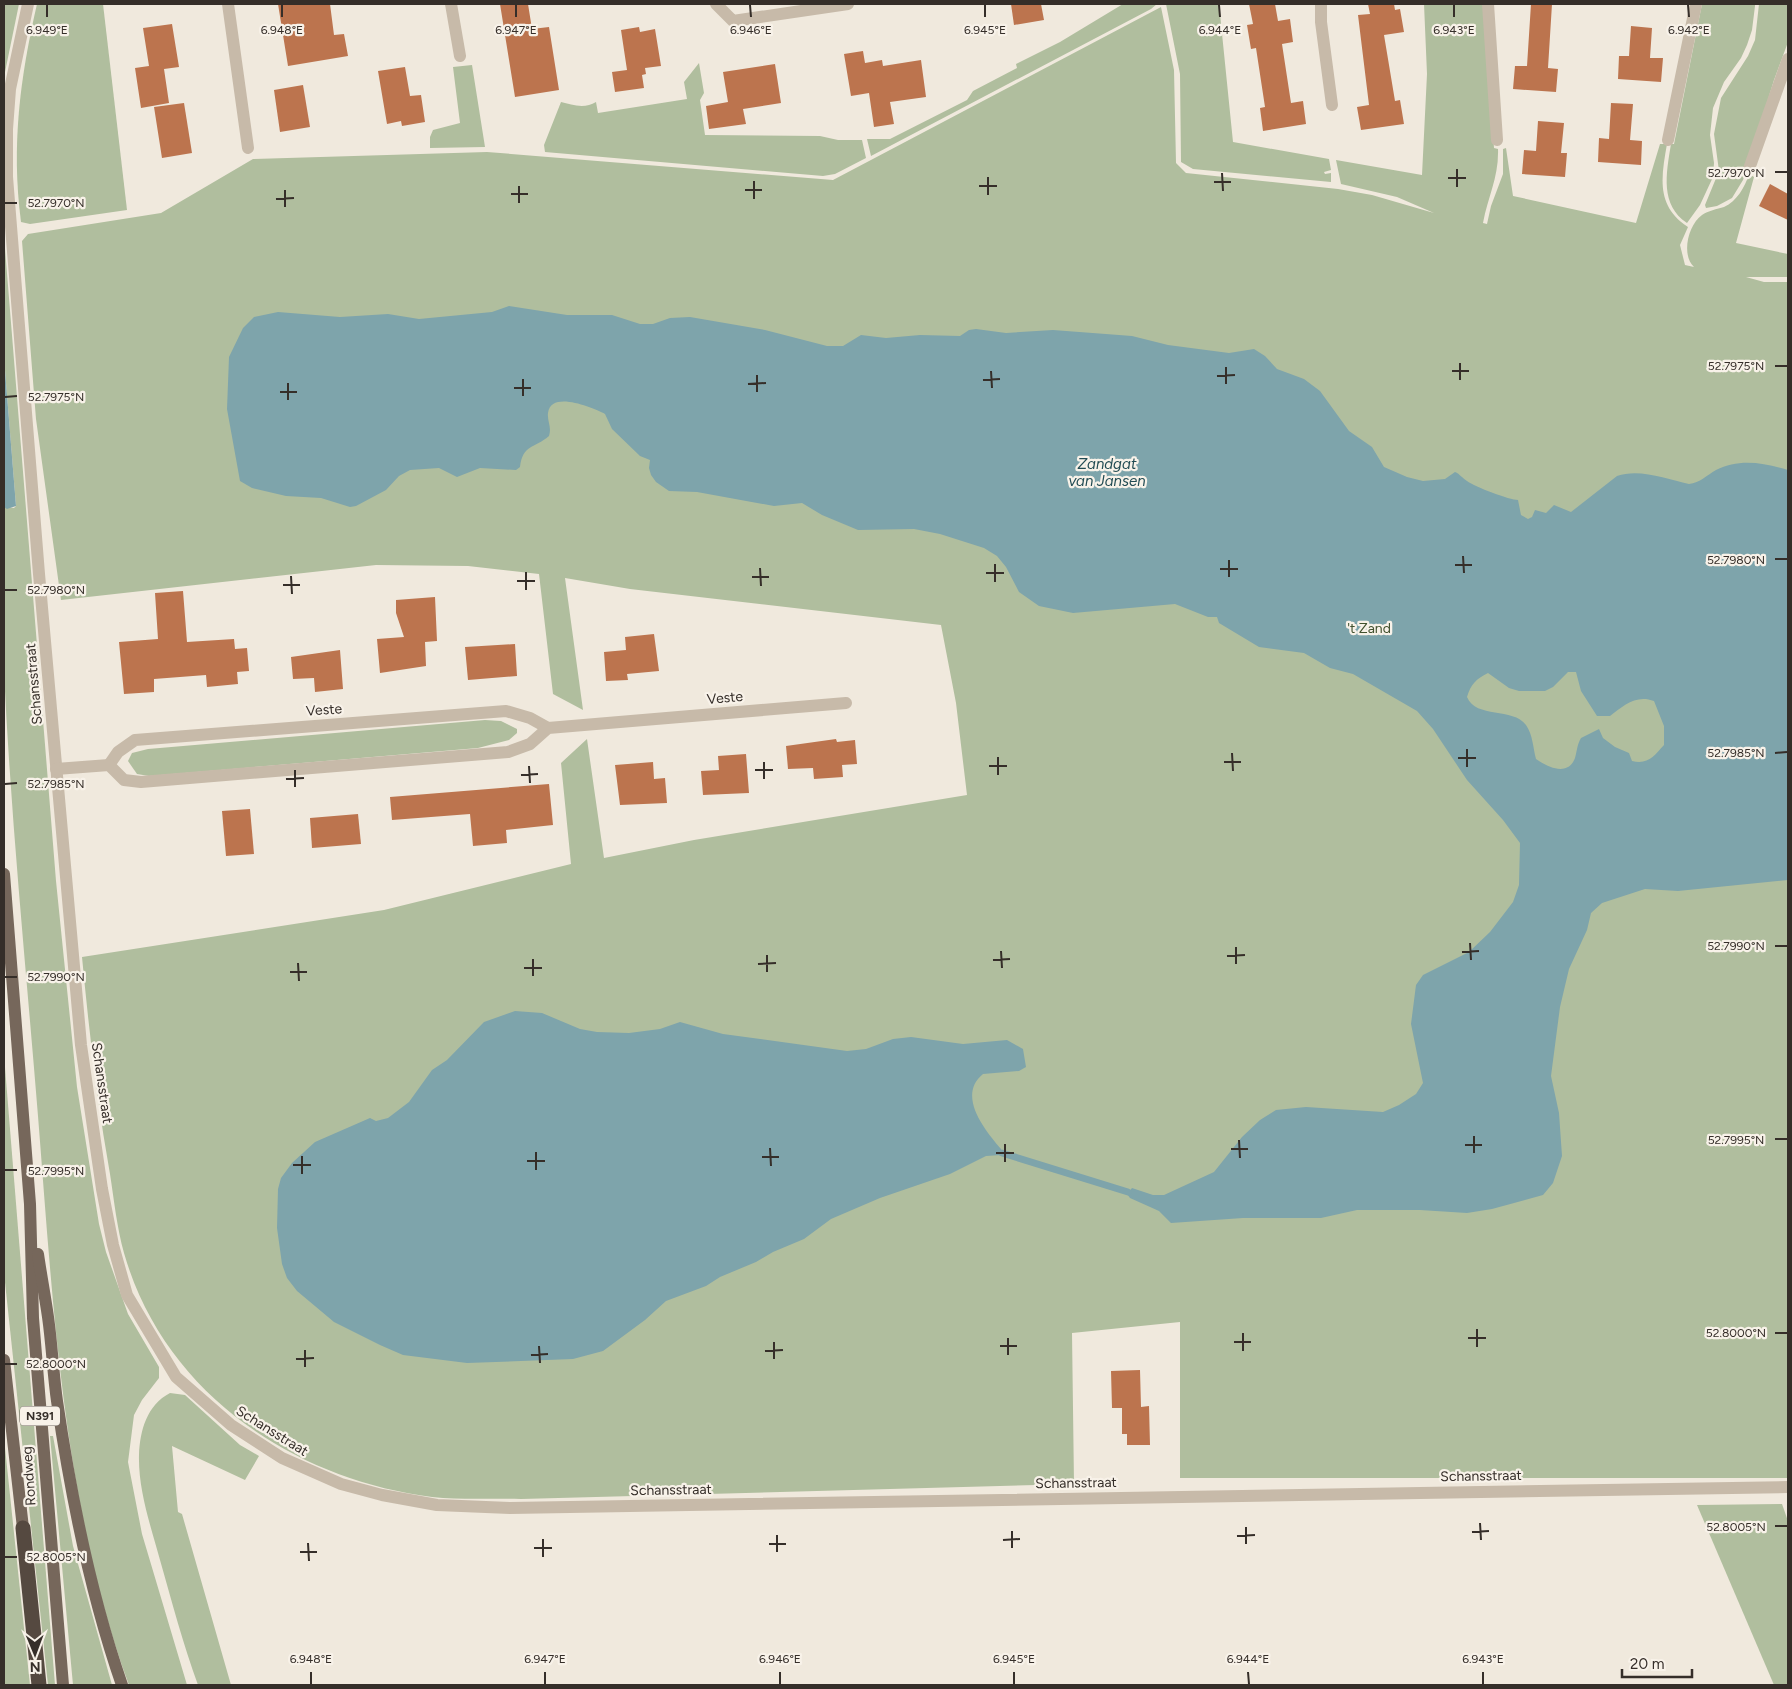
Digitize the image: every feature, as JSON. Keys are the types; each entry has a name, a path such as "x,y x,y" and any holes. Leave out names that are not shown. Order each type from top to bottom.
{"highway":[{"name":"Rondweg","path":"23,1528 39,1685"}],"main road":[{"name":"Rondweg","path":"4,874 30,1204 33,1318 63,1685"},
{"name":"N391","path":"30,1204 48,1318 56,1398 74,1506 90,1581 122,1685"},
{"name":"Rondweg","path":"4,1360 23,1528"}],"street":[{"name":"Schansstraat","path":"28,4 10,90 6,129 7,177 81,1045 112,1245 128,1295 176,1377 231,1425 269,1450 303,1468 341,1484 391,1497 437,1505 510,1508 1788,1487"},
{"path":"228,4 248,148"},
{"path":"451,4 460,56"},
{"path":"716,4 733,21 848,4"},
{"path":"1321,4 1332,105"},
{"path":"1488,4 1498,140"},
{"path":"1668,140 1696,4"},
{"path":"1749,169 1788,59"},
{"name":"Veste","path":"109,765 118,752 135,740 506,711 530,718 548,728 846,703"},
{"path":"56,769 109,765 124,780 141,782 508,752 530,744 548,728"}],"green space":[{"path":"4,4 19,4 4,77"},
{"path":"37,4 103,4 127,210 30,224 21,222 18,194 17,139 22,85"},
{"path":"1123,4 1157,4 1151,9 871,156 867,139 890,139 967,100 973,91 1017,68 1016,64 1060,42"},
{"path":"1166,4 1219,4 1233,142 1329,159 1331,170 1324,172 1325,174 1331,173 1331,182 1193,169 1181,162 1180,74"},
{"name":"'t Zand","path":"1424,4 1484,4 1494,148 1498,149 1498,159 1483,223 1487,224 1491,206 1503,174 1503,149 1506,148 1513,196 1636,223 1660,144 1667,144 1663,168 1663,190 1670,210 1688,227 1680,245 1685,265 1694,267 1690,262 1687,248 1690,233 1697,220 1702,215 1724,207 1733,201 1743,189 1749,174 1754,177 1736,243 1788,254 1788,277 1746,277 1764,282 1788,282 1788,1478 1180,1478 1180,1322 1072,1333 1074,1484 521,1499 443,1498 380,1487 331,1471 284,1449 241,1421 202,1387 169,1348 143,1303 124,1253 119,1234 97,1093 82,957 384,910 571,864 561,763 587,739 604,858 694,840 967,795 956,703 941,625 630,589 565,578 583,710 553,694 539,574 468,566 376,565 61,600 36,419 22,241 28,234 161,213 253,159 487,152 833,180 1161,7 1174,70 1176,163 1186,173 1338,189 1372,195 1434,213 1397,197 1341,184 1336,160 1422,175 1427,74"},
{"path":"1702,4 1755,4 1755,6 1752,30 1747,45 1741,58 1724,82 1713,108 1710,135 1714,163 1713,177 1700,205 1687,223 1678,216 1672,207 1667,188 1667,177 1671,144 1674,144"},
{"path":"1759,4 1788,4 1788,42 1774,80 1743,180 1732,198 1717,206 1706,208 1705,205 1719,171 1714,134 1721,98 1748,56 1755,40"},
{"path":"699,63 704,93 700,100 705,135 820,136 838,140 862,140 866,158 835,174 823,176 545,152 544,145 561,102 583,106 596,102 598,113 687,99 684,82"},
{"path":"472,65 485,147 430,148 430,137 433,130 460,123 453,67"},
{"path":"4,236 56,881 77,1087 99,1224 106,1252 128,1314 159,1367 159,1378 142,1400 134,1415 128,1462 142,1534 187,1685 129,1685 107,1617 89,1547 75,1476 64,1404 49,1259 19,894 4,672 4,498 5,507 14,508 16,506 4,358"},
{"path":"485,720 501,721 517,729 517,733 509,740 478,748 149,776 137,774 128,761 132,753 148,749"},
{"path":"4,1055 55,1685 48,1685 4,1273"},
{"path":"170,1393 185,1395 240,1445 259,1456 245,1480 172,1446 178,1512 182,1514 231,1685 198,1685 178,1623 143,1495 139,1455 143,1428 150,1411 162,1398"},
{"path":"50,1436 53,1436 73,1546 112,1685 73,1685"},
{"path":"4,1438 30,1685 4,1685"},
{"path":"1782,1504 1788,1521 1788,1685 1774,1685 1697,1505"}],"water":[{"name":"Zandgat van Jansen","path":"509,306 567,315 612,315 640,324 653,324 670,318 690,317 765,330 827,346 843,346 861,335 886,338 920,335 960,336 969,330 976,329 1006,333 1053,330 1132,336 1168,345 1229,353 1254,349 1265,356 1277,369 1304,379 1320,391 1349,431 1372,447 1384,467 1407,477 1423,481 1445,479 1455,472 1477,487 1500,496 1518,500 1521,515 1528,519 1532,517 1535,510 1546,513 1554,505 1571,512 1617,476 1626,474 1653,475 1689,484 1725,466 1734,464 1770,465 1788,470 1788,880 1678,891 1645,889 1602,903 1591,913 1587,930 1569,969 1560,1007 1551,1076 1559,1113 1562,1156 1553,1183 1543,1195 1492,1209 1467,1213 1420,1210 1357,1210 1321,1218 1243,1218 1171,1223 1159,1211 1130,1198 1127,1194 1132,1188 1153,1195 1164,1195 1214,1172 1242,1137 1260,1120 1276,1110 1306,1107 1383,1112 1399,1105 1416,1094 1423,1083 1411,1024 1416,985 1423,975 1469,952 1490,932 1513,902 1519,885 1520,843 1503,820 1467,780 1433,729 1417,711 1353,674 1330,668 1304,653 1259,647 1219,623 1217,617 1208,617 1175,604 1073,613 1039,606 1019,592 1006,567 997,556 984,548 940,534 914,529 858,530 822,515 802,503 774,506 697,492 669,491 656,482 651,475 649,468 650,460 640,456 612,429 605,414 582,405 564,402 551,406 548,413 549,436 524,454 520,467 516,470 480,468 457,477 439,468 410,470 399,476 386,490 356,506 350,507 321,498 286,496 252,488 240,481 227,409 229,357 243,328 254,317 278,312 340,317 388,314 419,319 492,312","holes":["1568,672 1576,672 1581,691 1597,716 1610,716 1625,705 1636,700 1647,699 1654,701 1664,726 1664,745 1654,756 1647,761 1632,761 1629,753 1615,747 1603,738 1599,729 1581,738 1572,764 1568,767 1557,769 1536,759 1530,733 1526,725 1520,720 1513,716 1478,708 1467,697 1474,682 1488,673 1509,688 1519,691 1545,691 1553,687"]},
{"path":"4,358 16,506 7,509 4,507"},
{"path":"515,1011 542,1013 580,1029 597,1032 629,1033 660,1029 680,1022 723,1034 847,1051 866,1049 893,1039 911,1037 963,1044 1007,1040 1023,1049 1026,1067 1019,1071 983,1074 975,1083 972,1092 976,1113 988,1133 1001,1149 1001,1155 986,1156 950,1174 880,1198 831,1219 804,1239 720,1277 706,1286 666,1301 645,1320 603,1351 573,1359 467,1363 403,1355 334,1322 297,1291 287,1278 282,1264 277,1228 278,1189 281,1178 292,1163 315,1142 370,1118 376,1121 388,1118 409,1102 432,1070 447,1060 484,1022"}],"building":[{"path":"278,4 330,4 334,35 344,34 348,56 288,66"},
{"path":"500,4 528,4 532,29 549,27 559,90 515,97"},
{"path":"1011,4 1041,4 1044,20 1014,25"},
{"path":"1249,4 1275,4 1278,21 1290,19 1293,42 1282,44 1291,103 1303,101 1306,124 1263,131 1260,108 1265,107 1256,48 1251,49 1247,25 1253,24"},
{"path":"1368,4 1394,4 1395,10 1400,9 1404,32 1384,35 1395,101 1400,100 1404,124 1361,130 1357,107 1369,105 1358,15 1370,14"},
{"path":"1531,4 1552,4 1548,68 1558,69 1556,92 1513,89 1515,66 1527,66"},
{"path":"172,24 179,67 164,69 169,103 141,108 135,68 149,66 143,28"},
{"path":"1631,26 1652,28 1650,58 1663,58 1661,82 1618,79 1619,56 1629,56"},
{"path":"639,27 640,32 655,29 661,66 645,68 646,74 642,75 644,88 615,92 612,72 627,70 621,30"},
{"path":"863,51 865,63 882,60 883,66 921,60 926,97 890,102 894,124 874,127 869,93 851,96 844,54"},
{"path":"775,64 781,103 743,109 746,124 709,129 706,106 728,102 723,72"},
{"path":"405,67 410,96 421,95 425,122 402,126 401,121 387,124 378,71"},
{"path":"303,85 310,127 280,132 274,90"},
{"path":"184,103 192,153 162,158 154,107"},
{"path":"1611,103 1633,104 1630,140 1642,141 1641,165 1598,162 1599,138 1609,139"},
{"path":"1538,121 1564,123 1561,153 1567,153 1565,177 1522,174 1524,150 1536,151"},
{"path":"1770,184 1788,194 1788,220 1759,206"},
{"path":"183,591 187,642 234,639 235,649 247,648 249,671 237,672 238,684 207,687 206,675 154,679 154,692 124,694 119,642 158,639 155,593"},
{"path":"435,597 437,641 425,642 426,666 380,673 377,639 404,637 396,613 396,600"},
{"path":"654,634 659,671 627,674 628,680 606,681 604,652 626,650 625,637"},
{"path":"515,644 517,676 468,680 465,647"},
{"path":"340,650 343,689 315,692 314,678 293,679 291,657"},
{"path":"836,739 837,742 855,740 857,764 842,765 843,777 814,779 813,768 788,769 786,746"},
{"path":"746,754 749,793 703,795 701,771 719,770 718,756"},
{"path":"653,762 654,779 665,778 667,803 620,805 615,765"},
{"path":"549,784 553,825 506,830 507,843 473,846 470,814 392,820 390,797"},
{"path":"250,809 254,854 226,856 222,811"},
{"path":"358,814 361,844 312,848 310,818"},
{"path":"1140,1370 1141,1407 1149,1406 1150,1445 1127,1445 1127,1434 1122,1434 1122,1408 1112,1408 1111,1371"}],"waterway":[{"path":"1002,1153 1128,1192"}]}
